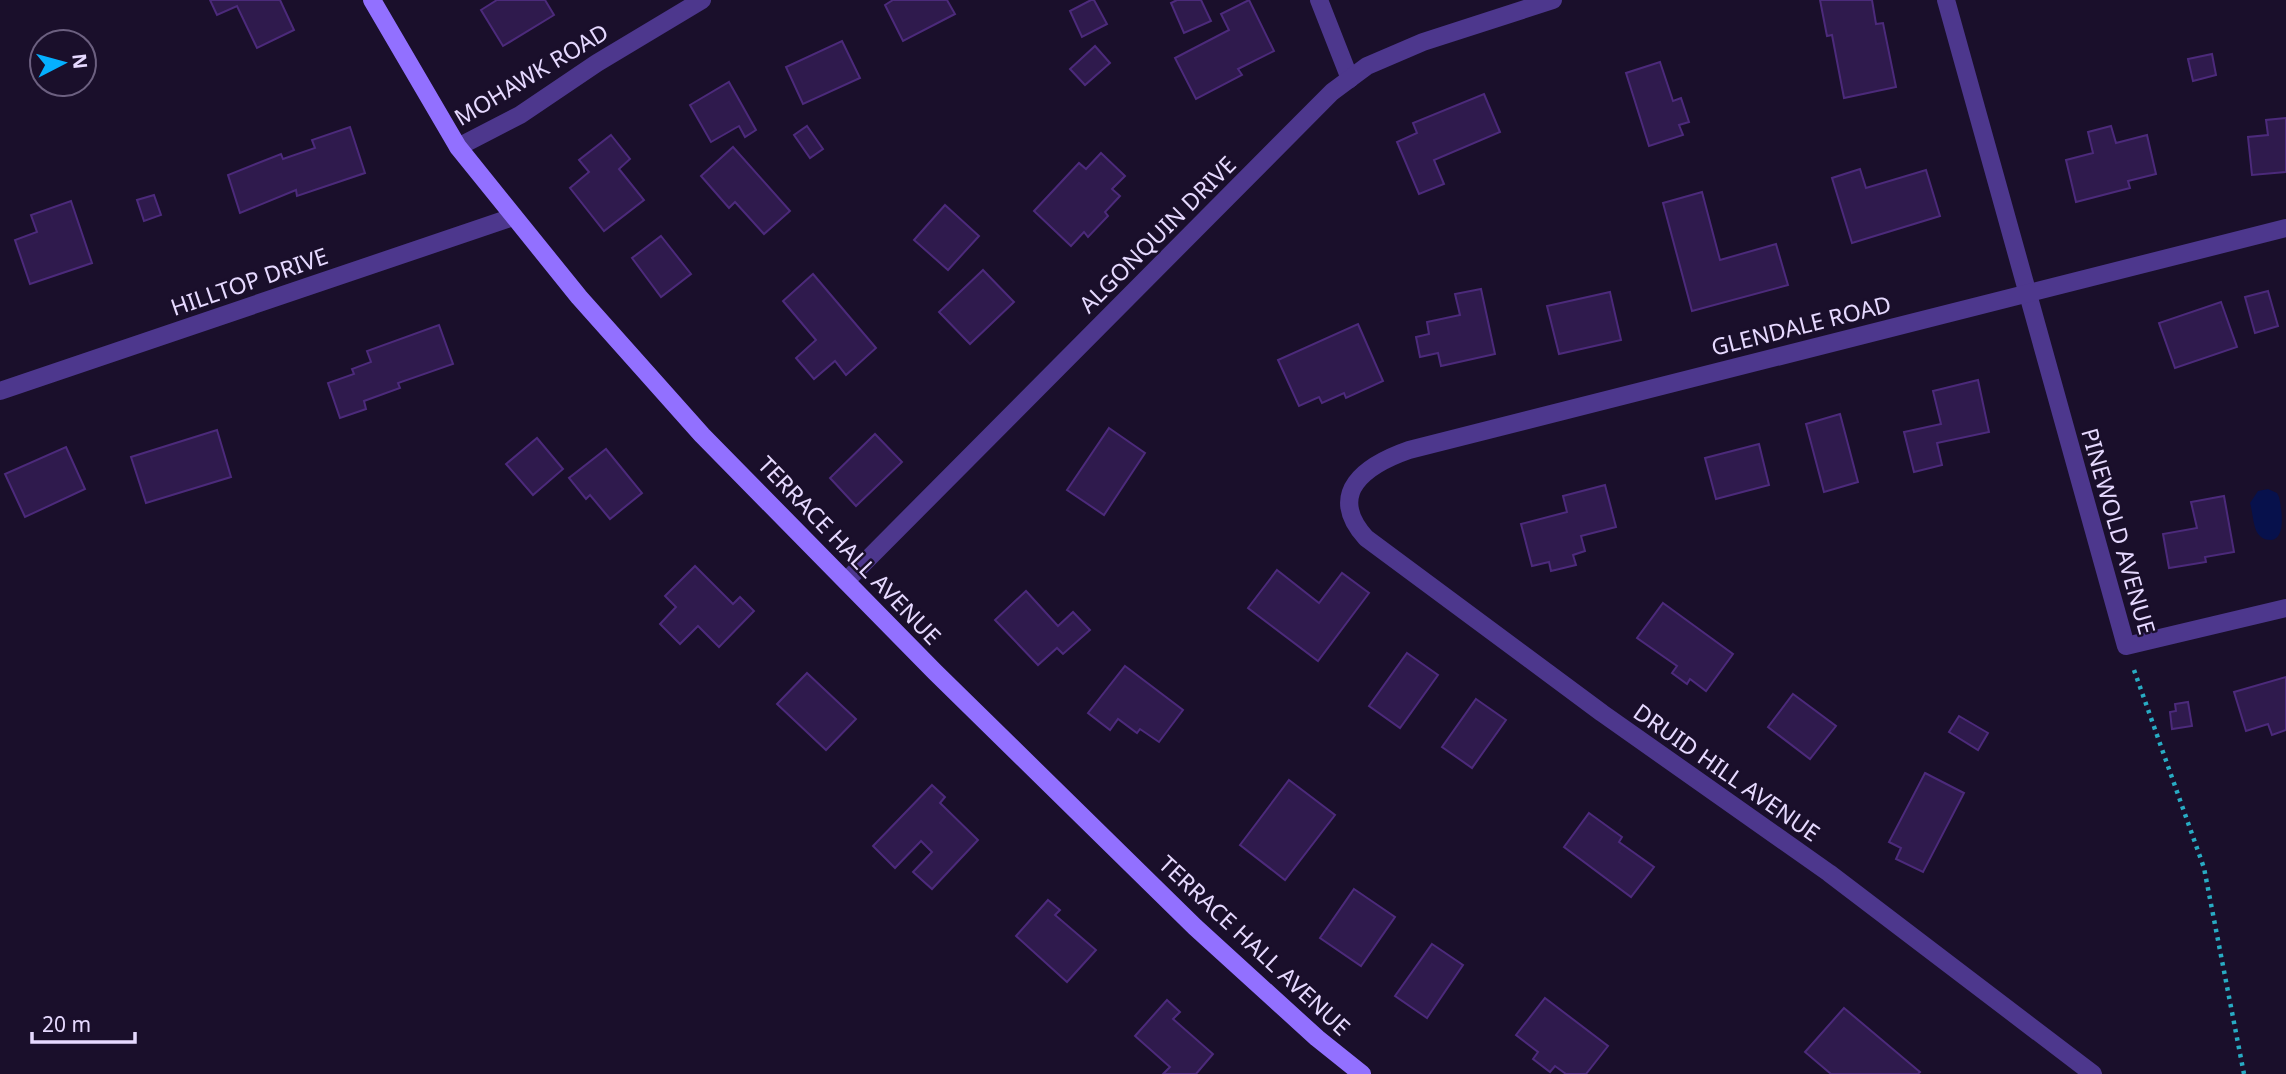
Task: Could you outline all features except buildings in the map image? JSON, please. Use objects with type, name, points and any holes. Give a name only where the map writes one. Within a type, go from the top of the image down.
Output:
[{"type":"main road","name":"TERRACE HALL AVENUE","points":[[372,0],[458,147],[579,297],[702,435],[935,672],[1195,927],[1317,1038],[1362,1074]]},
{"type":"street","name":"MOHAWK ROAD","points":[[458,147],[520,115],[597,63],[702,0]]},
{"type":"street","points":[[1319,0],[1350,79]]},
{"type":"street","name":"ALGONQUIN DRIVE","points":[[846,581],[1332,92],[1367,65],[1423,42],[1553,0]]},
{"type":"street","name":"PINEWOLD AVENUE","points":[[1946,0],[2126,646]]},
{"type":"street","name":"HILLTOP DRIVE","points":[[0,391],[513,217]]},
{"type":"street","name":"GLENDALE ROAD","points":[[1348,501],[1354,485],[1366,473],[1385,458],[1409,450],[2286,228]]},
{"type":"street","name":"DRUID HILL AVENUE","points":[[1348,501],[1354,524],[1366,538],[1602,713],[1839,881],[2093,1074]]},
{"type":"street","points":[[2126,646],[2286,608]]},
{"type":"path","name":"PINEWOLD AVENUE","points":[[2126,646],[2204,868],[2244,1074]]},
{"type":"shaded area","points":[[2268,489],[2277,493],[2282,516],[2279,535],[2271,540],[2264,539],[2258,533],[2250,503],[2258,491]]}]
